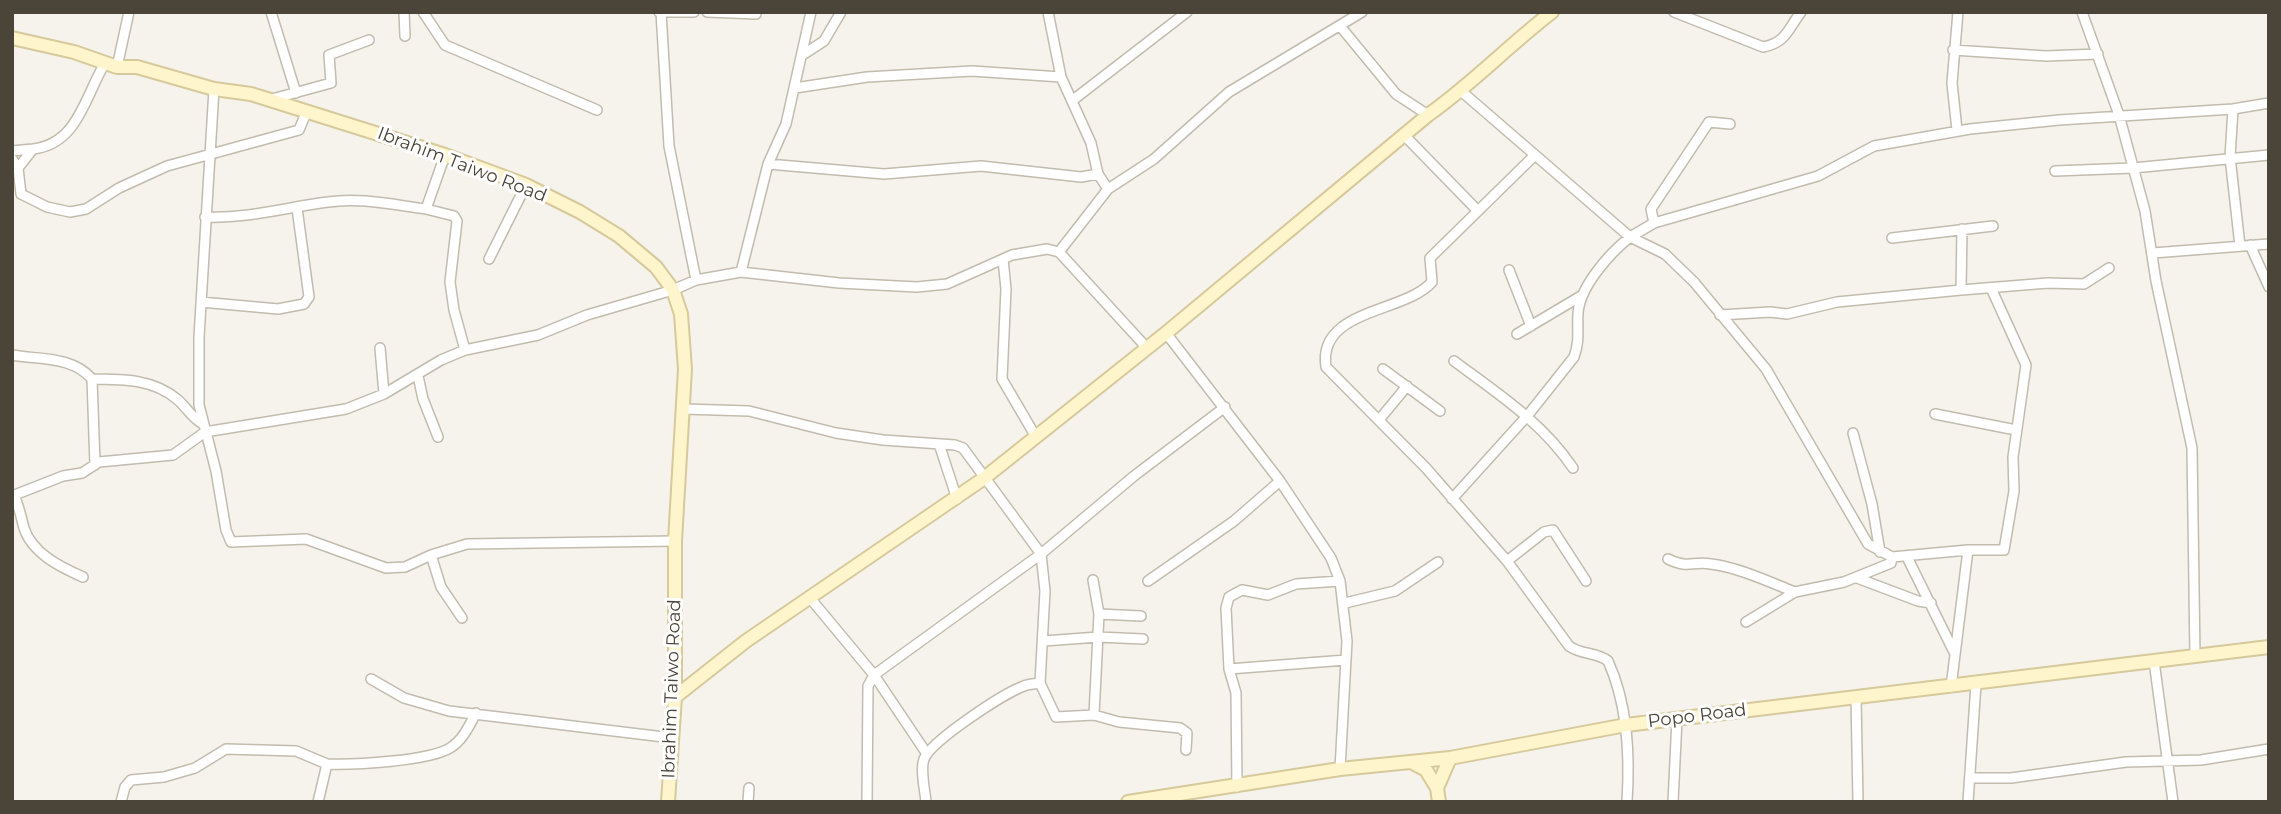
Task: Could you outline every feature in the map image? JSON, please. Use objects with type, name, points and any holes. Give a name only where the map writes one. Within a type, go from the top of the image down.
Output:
[{"type":"main road","points":[[676,697],[716,663],[983,479],[1166,333],[1427,115],[1461,91],[1517,39],[1552,12]]},
{"type":"main road","name":"Ibrahim Taiwo Road","points":[[12,38],[74,52],[111,65],[137,66],[214,89],[270,100],[444,155],[526,185],[619,236],[656,267],[673,290],[681,314],[683,332],[684,409],[675,541],[676,697],[668,802]]},
{"type":"main road","name":"Popo Road","points":[[1128,802],[1340,769],[1450,758],[1626,725],[2269,647]]},
{"type":"main road","points":[[1437,788],[1450,758]]},
{"type":"main road","points":[[1411,762],[1426,770],[1437,788],[1438,802]]},
{"type":"street","points":[[12,151],[48,147],[63,139],[111,65],[130,12]]},
{"type":"street","points":[[271,12],[296,93]]},
{"type":"street","points":[[404,12],[405,36]]},
{"type":"street","points":[[423,12],[445,45],[597,110]]},
{"type":"street","points":[[694,12],[661,12],[669,146],[696,280]]},
{"type":"street","points":[[707,12],[756,14]]},
{"type":"street","points":[[741,272],[768,164],[786,124],[804,54],[811,12]]},
{"type":"street","points":[[804,54],[824,41],[841,12]]},
{"type":"street","points":[[1048,12],[1061,78],[1091,143],[1098,174],[1108,190]]},
{"type":"street","points":[[1059,252],[1108,190],[1154,159],[1228,92],[1362,12]]},
{"type":"street","points":[[1674,12],[1763,47],[1777,45],[1784,39],[1801,12]]},
{"type":"street","points":[[1957,130],[1952,83],[1958,12]]},
{"type":"street","points":[[2082,12],[2119,116],[2133,168],[2192,448],[2195,657]]},
{"type":"street","points":[[1073,100],[1186,13]]},
{"type":"street","points":[[1340,26],[1396,94],[1427,115]]},
{"type":"street","points":[[270,100],[331,83],[329,55],[369,40]]},
{"type":"street","points":[[1953,50],[2046,56],[2098,54]]},
{"type":"street","points":[[795,88],[867,77],[972,72],[1061,78]]},
{"type":"street","points":[[214,89],[212,152],[205,217],[199,405],[216,471],[226,530],[231,542],[306,539],[386,569],[405,567],[431,555],[467,544],[675,541]]},
{"type":"street","points":[[1461,91],[1630,237],[1665,254],[1694,282],[1766,369],[1868,544],[1892,557],[1968,550],[2001,552],[2006,547],[2014,491],[2016,430],[2026,365],[1990,288]]},
{"type":"street","points":[[1517,334],[1581,296],[1617,247],[1654,223],[1818,176],[1874,146],[1957,130],[2233,109],[2269,103]]},
{"type":"street","points":[[2233,109],[2230,157],[2245,246],[2269,287]]},
{"type":"street","points":[[12,159],[18,168],[21,194],[37,204],[70,212],[86,209],[149,173],[212,152],[299,130],[306,113]]},
{"type":"street","points":[[1654,223],[1651,209],[1709,122],[1730,124]]},
{"type":"street","points":[[1404,135],[1477,210]]},
{"type":"street","points":[[18,168],[33,149]]},
{"type":"street","points":[[425,209],[444,155]]},
{"type":"street","points":[[2055,171],[2133,168],[2269,155]]},
{"type":"street","points":[[1534,156],[1430,258],[1432,282],[1427,288],[1418,295],[1386,309],[1364,312],[1352,319],[1326,350],[1326,367],[1507,561],[1569,646],[1577,653],[1602,656],[1608,662],[1626,725],[1629,763],[1627,802]]},
{"type":"street","points":[[768,164],[884,174],[981,166],[1081,177],[1098,174]]},
{"type":"street","points":[[489,258],[526,185]]},
{"type":"street","points":[[205,217],[234,218],[330,201],[363,201],[425,209],[454,216],[457,222],[450,282],[464,350]]},
{"type":"street","points":[[201,302],[278,309],[304,304],[309,298],[297,208]]},
{"type":"street","points":[[1892,238],[1993,226]]},
{"type":"street","points":[[1961,290],[1962,229]]},
{"type":"street","points":[[2153,253],[2269,244]]},
{"type":"street","points":[[83,577],[59,566],[41,552],[27,535],[13,496],[63,476],[82,473],[109,460],[173,455],[204,428],[346,409],[384,394],[441,360],[464,350],[538,335],[587,315],[673,290],[696,280],[741,272],[839,283],[917,286],[947,284],[1003,259],[1030,251],[1059,252],[1147,348]]},
{"type":"street","points":[[1003,259],[1006,289],[1002,379],[1036,436]]},
{"type":"street","points":[[1720,315],[1770,312],[1787,314],[1837,302],[2048,283],[2084,284],[2109,268]]},
{"type":"street","points":[[1509,270],[1531,326]]},
{"type":"street","points":[[1452,499],[1528,415],[1574,357],[1578,345],[1581,296]]},
{"type":"street","points":[[1166,333],[1280,481],[1331,558],[1345,603],[1346,660],[1340,769]]},
{"type":"street","points":[[380,348],[384,394]]},
{"type":"street","points":[[12,355],[68,362],[81,368],[92,379],[95,465]]},
{"type":"street","points":[[1454,361],[1528,415],[1550,435],[1573,468]]},
{"type":"street","points":[[1383,369],[1440,411]]},
{"type":"street","points":[[418,376],[423,399],[438,437]]},
{"type":"street","points":[[92,379],[134,380],[158,387],[180,401],[204,428]]},
{"type":"street","points":[[1378,420],[1407,386]]},
{"type":"street","points":[[867,802],[868,686],[874,675],[1041,554],[1134,476],[1225,407]]},
{"type":"street","points":[[684,409],[748,411],[836,433],[962,448],[1041,554],[1045,591],[1040,683],[1056,717],[1094,715],[1119,722],[1180,727],[1188,737],[1186,750]]},
{"type":"street","points":[[1935,414],[2016,430]]},
{"type":"street","points":[[1853,433],[1872,504],[1880,552]]},
{"type":"street","points":[[939,444],[957,499]]},
{"type":"street","points":[[1148,581],[1234,522],[1280,481]]},
{"type":"street","points":[[1507,561],[1544,532],[1553,530],[1586,581]]},
{"type":"street","points":[[1951,687],[1968,550]]},
{"type":"street","points":[[431,555],[441,587],[461,618]]},
{"type":"street","points":[[1746,622],[1795,592],[1857,578],[1891,563],[1892,557]]},
{"type":"street","points":[[1907,557],[1955,653]]},
{"type":"street","points":[[1668,559],[1684,566],[1707,563],[1741,570],[1795,592]]},
{"type":"street","points":[[1345,603],[1395,591],[1438,562]]},
{"type":"street","points":[[1857,578],[1931,603]]},
{"type":"street","points":[[1093,580],[1099,614],[1094,715]]},
{"type":"street","points":[[1237,787],[1236,693],[1229,669],[1226,608],[1229,597],[1242,590],[1268,595],[1296,584],[1340,581]]},
{"type":"street","points":[[810,598],[874,675],[927,754]]},
{"type":"street","points":[[1099,614],[1141,616]]},
{"type":"street","points":[[1044,641],[1098,636],[1143,639]]},
{"type":"street","points":[[1229,669],[1346,660]]},
{"type":"street","points":[[2154,661],[2173,802]]},
{"type":"street","points":[[371,679],[404,698],[450,711],[672,738]]},
{"type":"street","points":[[926,802],[923,762],[927,754],[940,741],[1004,696],[1024,685],[1040,683]]},
{"type":"street","points":[[1968,802],[1976,684]]},
{"type":"street","points":[[1856,697],[1858,802]]},
{"type":"street","points":[[121,802],[125,787],[131,780],[164,777],[195,768],[226,749],[296,751],[327,764],[435,754],[456,744],[476,713]]},
{"type":"street","points":[[1673,802],[1677,719]]},
{"type":"street","points":[[1970,778],[2011,778],[2126,762],[2201,760],[2269,749]]},
{"type":"street","points":[[318,802],[327,764]]},
{"type":"street","points":[[748,802],[749,788]]}]
